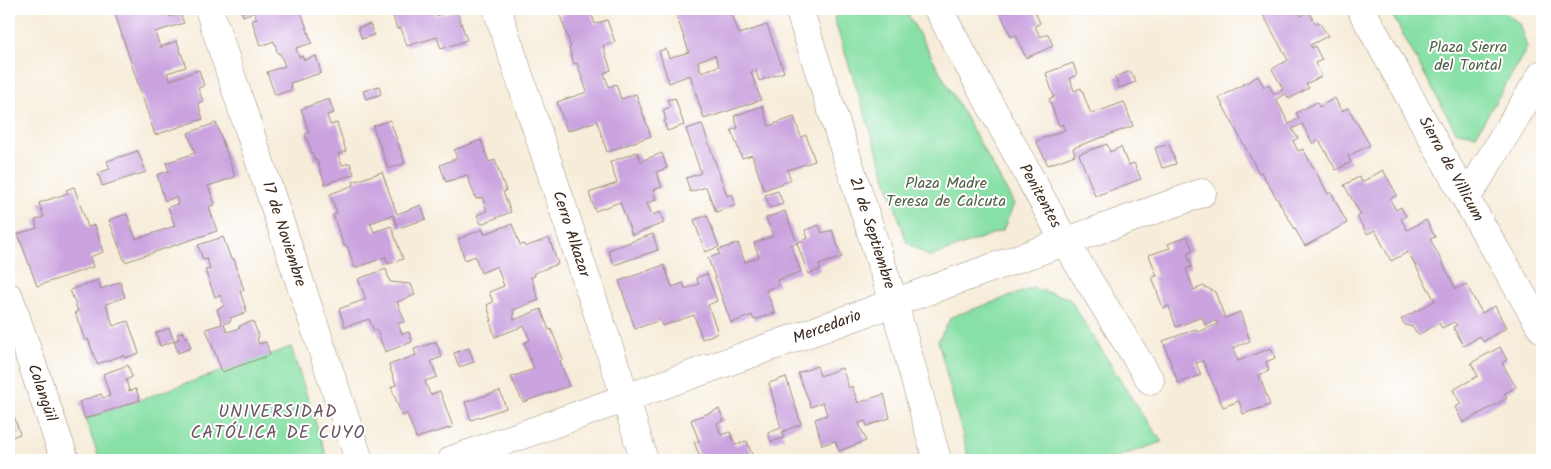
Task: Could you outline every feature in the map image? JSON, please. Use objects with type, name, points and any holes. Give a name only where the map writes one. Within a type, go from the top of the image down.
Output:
[{"type":"street","name":"17 de Noviembre","points":[[209,9],[359,460]]},
{"type":"street","name":"Cerro Alkazar","points":[[497,9],[626,399],[644,460]]},
{"type":"street","name":"21 de Septiembre","points":[[798,9],[894,303],[937,460]]},
{"type":"street","name":"Penitentes","points":[[938,9],[1065,242],[1150,380]]},
{"type":"street","name":"Sierra de Villicum","points":[[1361,9],[1466,199],[1542,329]]},
{"type":"street","points":[[1466,199],[1542,74]]},
{"type":"street","name":"Mercedario","points":[[452,460],[1202,193]]},
{"type":"street","name":"Colangüil","points":[[9,298],[66,460]]},
{"type":"green space","name":"Plaza Madre Teresa de Calcuta","points":[[838,9],[905,9],[1014,204],[1003,230],[930,257],[907,243],[834,19]]},
{"type":"green space","name":"Plaza Sierra del Tontal","points":[[1389,9],[1500,9],[1519,23],[1527,48],[1476,135],[1456,132]]},
{"type":"green space","points":[[1033,288],[1069,298],[1132,399],[1162,442],[1108,460],[969,460],[938,341],[951,317]]},
{"type":"green space","points":[[291,347],[328,460],[100,460],[85,419]]},
{"type":"building","points":[[129,9],[167,9],[170,17],[180,14],[184,23],[155,32],[160,47],[177,41],[186,67],[167,73],[170,80],[199,70],[204,86],[198,88],[203,101],[198,103],[203,119],[155,135],[115,14]]},
{"type":"building","points":[[241,9],[300,9],[312,43],[296,48],[299,57],[302,56],[304,60],[316,56],[321,73],[290,83],[292,90],[275,95],[267,72],[285,66],[280,53],[278,54],[274,41],[260,46],[252,20],[257,19],[254,12],[243,16]]},
{"type":"building","points":[[391,9],[434,9],[436,16],[456,9],[467,40],[441,49],[437,37],[407,46],[401,28],[397,29]]},
{"type":"building","points":[[578,9],[590,9],[595,24],[607,20],[615,42],[603,46],[611,70],[604,73],[609,87],[616,84],[621,99],[636,94],[651,136],[607,152],[597,121],[567,131],[557,102],[587,92],[577,63],[574,64],[569,48],[571,47],[560,15]]},
{"type":"building","points":[[681,9],[736,9],[731,11],[739,34],[767,25],[784,72],[759,81],[756,70],[751,72],[761,100],[704,119],[690,75],[669,83],[659,51],[666,49],[669,58],[689,52],[675,11]],"holes":[[[715,55],[719,66],[701,72],[698,61]]]},
{"type":"building","points":[[999,9],[1034,9],[1040,23],[1035,26],[1040,37],[1048,34],[1053,46],[1026,58],[1016,35],[1011,37]]},
{"type":"building","points":[[1260,9],[1298,9],[1301,16],[1309,11],[1315,24],[1319,22],[1328,36],[1310,45],[1312,48],[1315,46],[1322,60],[1315,63],[1322,76],[1306,84],[1309,88],[1289,99],[1286,94],[1276,99],[1289,124],[1299,118],[1296,113],[1317,102],[1319,107],[1335,98],[1341,111],[1348,108],[1370,145],[1348,156],[1351,162],[1336,170],[1319,140],[1313,144],[1302,124],[1292,129],[1298,138],[1293,141],[1298,151],[1303,149],[1328,194],[1331,192],[1347,223],[1305,246],[1261,172],[1259,173],[1219,98],[1258,76],[1264,87],[1269,85],[1274,94],[1283,89],[1272,69],[1288,60]]},
{"type":"building","points":[[370,24],[374,35],[362,39],[358,28]]},
{"type":"building","points":[[1073,63],[1077,75],[1070,78],[1074,91],[1081,88],[1091,114],[1124,102],[1133,126],[1073,148],[1075,155],[1048,165],[1036,141],[1065,130],[1062,124],[1059,126],[1049,99],[1054,97],[1046,73]]},
{"type":"building","points":[[1130,71],[1136,82],[1119,88],[1115,77]]},
{"type":"building","points":[[379,86],[381,94],[366,99],[363,91]]},
{"type":"building","points":[[675,98],[684,125],[667,131],[663,110],[670,107],[667,100]]},
{"type":"building","points":[[329,99],[334,113],[327,115],[330,125],[337,123],[346,151],[338,154],[342,165],[350,163],[354,174],[325,184],[305,134],[309,133],[301,109]]},
{"type":"building","points":[[762,106],[769,126],[794,117],[801,137],[806,135],[815,161],[787,170],[791,180],[764,190],[752,155],[742,158],[731,130],[738,128],[734,116]]},
{"type":"building","points":[[390,120],[405,163],[388,169],[373,126]]},
{"type":"building","points":[[216,123],[235,177],[208,186],[215,204],[209,207],[217,231],[125,262],[109,220],[127,214],[136,239],[175,226],[168,207],[178,204],[176,197],[165,201],[157,175],[169,171],[166,163],[195,153],[188,133]]},
{"type":"building","points":[[702,124],[727,196],[732,194],[736,205],[716,212],[706,187],[690,192],[686,178],[701,173],[686,129]]},
{"type":"building","points":[[481,140],[489,162],[495,160],[506,191],[503,192],[511,212],[481,224],[477,215],[487,211],[482,197],[476,199],[467,175],[446,182],[440,165],[457,158],[454,150]]},
{"type":"building","points":[[1107,144],[1110,152],[1121,147],[1128,165],[1134,163],[1141,179],[1095,196],[1079,154]]},
{"type":"building","points":[[1169,144],[1176,164],[1162,168],[1155,148]]},
{"type":"building","points":[[138,151],[146,172],[102,186],[98,173],[110,169],[107,161]]},
{"type":"building","points":[[637,152],[641,161],[662,153],[667,168],[656,172],[662,187],[653,190],[656,200],[647,203],[652,215],[660,212],[664,223],[632,235],[620,202],[595,211],[589,193],[617,183],[610,162]]},
{"type":"building","points":[[1383,170],[1397,195],[1390,199],[1396,210],[1401,207],[1406,216],[1401,219],[1407,230],[1426,220],[1435,237],[1430,239],[1456,289],[1466,284],[1482,313],[1495,306],[1506,328],[1483,342],[1480,336],[1464,346],[1453,327],[1457,325],[1454,322],[1442,328],[1439,323],[1418,335],[1413,327],[1405,325],[1401,319],[1435,301],[1408,252],[1391,261],[1375,230],[1367,234],[1357,217],[1361,215],[1344,185],[1359,177],[1362,182]]},
{"type":"building","points":[[382,172],[397,214],[421,205],[426,219],[398,228],[393,215],[370,223],[374,232],[391,226],[403,259],[388,264],[386,257],[355,268],[347,246],[344,246],[333,215],[337,213],[330,194],[354,185],[353,182]]},
{"type":"building","points":[[74,187],[88,227],[95,225],[103,252],[90,257],[93,267],[37,286],[18,234],[37,228],[35,220],[44,217],[39,203],[68,193],[66,190]]},
{"type":"building","points":[[778,191],[783,204],[770,208],[765,195]]},
{"type":"building","points":[[785,211],[797,243],[791,245],[801,272],[777,280],[779,285],[766,290],[775,313],[754,320],[752,315],[731,323],[708,258],[720,254],[718,250],[738,243],[745,262],[759,257],[754,243],[773,236],[766,218]]},
{"type":"building","points":[[707,215],[719,247],[705,252],[694,220]]},
{"type":"building","points":[[512,224],[520,245],[524,244],[525,247],[549,238],[558,264],[534,273],[535,276],[531,277],[539,300],[513,310],[514,320],[541,309],[563,359],[560,361],[569,386],[523,402],[511,377],[534,369],[524,343],[530,340],[524,326],[495,337],[487,305],[493,302],[489,292],[504,286],[497,266],[481,273],[475,256],[465,260],[458,239],[483,229],[484,234]]},
{"type":"building","points":[[819,225],[822,233],[832,230],[842,257],[819,265],[820,270],[808,274],[797,243],[808,238],[805,230]]},
{"type":"building","points":[[653,234],[658,250],[614,265],[608,250]]},
{"type":"building","points":[[1187,236],[1193,251],[1187,254],[1192,267],[1186,269],[1194,290],[1203,286],[1215,292],[1225,318],[1240,312],[1250,341],[1233,348],[1238,361],[1271,348],[1275,358],[1266,362],[1269,371],[1259,375],[1270,405],[1243,414],[1239,401],[1223,407],[1203,361],[1196,363],[1201,375],[1178,383],[1163,341],[1196,329],[1198,332],[1218,324],[1216,321],[1205,325],[1202,317],[1176,327],[1169,306],[1163,308],[1152,277],[1157,276],[1149,255],[1170,248],[1168,244]]},
{"type":"building","points":[[223,237],[231,259],[234,259],[244,290],[240,291],[247,312],[230,318],[231,321],[224,324],[227,332],[253,321],[259,337],[257,338],[259,344],[266,342],[270,355],[222,372],[206,329],[222,324],[217,309],[224,306],[220,295],[215,297],[205,270],[210,269],[207,259],[203,260],[198,245]]},
{"type":"building","points":[[664,265],[672,287],[683,283],[685,289],[699,284],[696,278],[707,274],[717,301],[708,305],[718,333],[702,339],[694,315],[662,326],[660,320],[635,329],[619,281]]},
{"type":"building","points":[[386,269],[390,282],[411,284],[415,295],[397,302],[405,321],[398,324],[402,334],[409,332],[412,342],[385,352],[377,330],[374,331],[369,319],[345,327],[339,309],[366,299],[358,279]]},
{"type":"building","points":[[98,280],[101,289],[120,282],[125,297],[106,304],[113,326],[128,321],[139,353],[125,358],[124,355],[97,364],[88,339],[85,341],[75,312],[78,311],[70,290]]},
{"type":"building","points":[[169,328],[174,341],[160,346],[156,333]]},
{"type":"building","points":[[183,332],[185,337],[187,336],[191,348],[178,353],[174,341],[179,339],[177,334]]},
{"type":"building","points":[[436,342],[442,357],[431,361],[437,377],[425,381],[430,395],[440,391],[453,427],[416,438],[407,414],[402,416],[391,387],[396,385],[389,365],[416,355],[414,349]]},
{"type":"building","points":[[1500,347],[1507,360],[1502,363],[1516,387],[1504,394],[1507,398],[1463,423],[1455,407],[1461,404],[1453,390],[1478,376],[1471,363]]},
{"type":"building","points":[[469,348],[474,362],[459,367],[454,353]]},
{"type":"building","points":[[128,365],[132,377],[126,380],[129,391],[136,389],[140,400],[85,419],[79,402],[101,394],[103,398],[110,396],[103,374]]},
{"type":"building","points":[[817,366],[820,376],[842,368],[849,388],[852,386],[858,403],[884,394],[890,418],[867,426],[865,421],[859,423],[866,441],[839,451],[835,441],[822,445],[815,419],[827,415],[823,402],[811,407],[798,373]]},
{"type":"building","points":[[786,377],[801,424],[782,432],[784,438],[771,442],[768,433],[781,428],[769,383]]},
{"type":"building","points":[[500,391],[506,408],[471,420],[465,402]]},
{"type":"building","points":[[9,401],[20,434],[9,438]]},
{"type":"building","points":[[719,409],[724,421],[717,423],[721,435],[730,432],[735,445],[747,441],[754,460],[701,460],[694,442],[699,441],[691,420]]},
{"type":"district","name":"UNIVERSIDAD CATÓLICA DE CUYO","points":[[278,422]]}]
